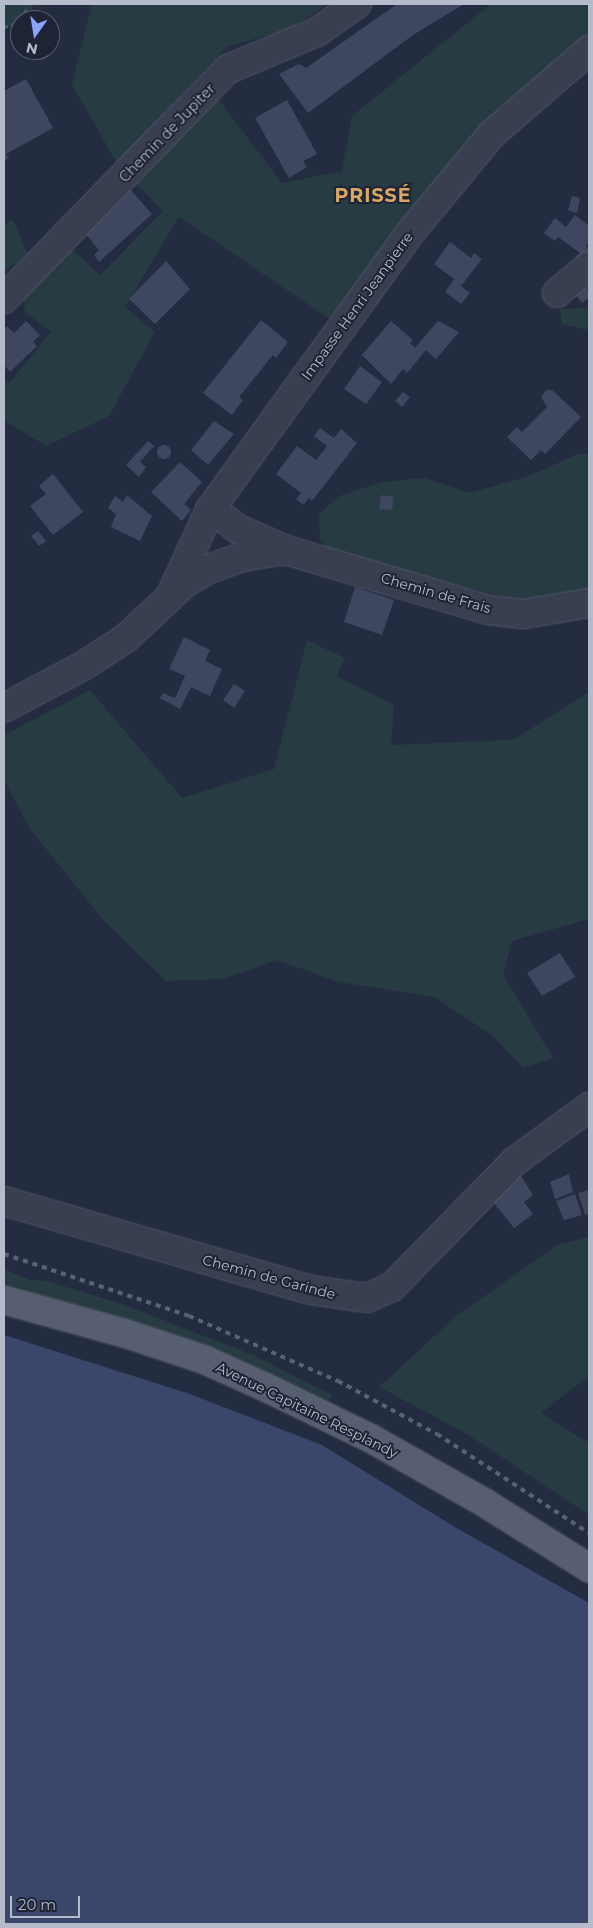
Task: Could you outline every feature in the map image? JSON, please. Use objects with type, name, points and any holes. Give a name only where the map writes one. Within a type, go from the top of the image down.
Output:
[{"type":"main road","name":"Avenue Capitaine Resplandy","points":[[4,1300],[187,1354],[268,1388],[372,1439],[486,1503],[589,1568]]},
{"type":"street","name":"Chemin de Jupiter","points":[[4,299],[228,69],[317,32],[357,4]]},
{"type":"street","name":"Impasse Henri Jeanpierre","points":[[170,597],[211,508],[410,233],[491,135],[589,50]]},
{"type":"street","points":[[557,292],[589,266]]},
{"type":"street","name":"Chemin de Frais","points":[[211,508],[238,529],[286,550],[489,610],[524,614],[589,603]]},
{"type":"street","name":"Chemin de Frais","points":[[4,708],[83,666],[126,638],[170,597],[209,570],[242,557],[286,550]]},
{"type":"street","name":"Chemin de Garinde","points":[[4,1201],[311,1290],[368,1298],[392,1287],[515,1161],[589,1108]]},
{"type":"shaded area","points":[[4,4],[34,4],[32,10],[10,10],[10,28],[4,30]]},
{"type":"shaded area","points":[[92,4],[328,4],[290,29],[226,47],[117,163],[72,85]]},
{"type":"shaded area","points":[[491,4],[589,4],[589,35],[499,116],[333,321],[179,217],[125,307],[155,332],[109,416],[46,446],[4,420],[4,380],[9,383],[51,332],[25,312],[22,288],[70,247],[100,275],[163,211],[130,177],[212,91],[282,183],[342,171],[352,116]]},
{"type":"shaded area","points":[[13,220],[29,256],[4,271],[4,224]]},
{"type":"shaded area","points":[[589,308],[589,330],[562,324],[560,309]]},
{"type":"shaded area","points":[[578,454],[589,454],[589,589],[561,598],[509,598],[332,553],[320,539],[319,514],[339,496],[383,482],[425,478],[469,493],[529,476]]},
{"type":"shaded area","points":[[307,640],[345,658],[337,676],[394,705],[391,745],[513,740],[589,692],[589,919],[512,941],[503,975],[553,1058],[523,1068],[492,1035],[434,997],[339,982],[277,960],[223,979],[166,981],[104,921],[30,829],[4,780],[4,735],[90,690],[182,798],[274,769]]},
{"type":"shaded area","points":[[589,1237],[589,1376],[541,1413],[589,1443],[589,1515],[467,1434],[379,1387],[455,1317],[557,1245]]},
{"type":"shaded area","points":[[4,1269],[30,1280],[47,1281],[122,1304],[253,1355],[332,1395],[328,1403],[4,1288]]},
{"type":"water","points":[[4,1335],[187,1393],[322,1445],[453,1526],[589,1603],[589,1924],[4,1924]]},
{"type":"building","points":[[397,4],[464,4],[413,35],[308,113],[279,74],[299,64],[306,68]]},
{"type":"building","points":[[26,79],[53,128],[6,154],[9,158],[4,161],[4,91]]},
{"type":"building","points":[[287,100],[317,154],[303,161],[307,167],[289,178],[255,118]]},
{"type":"building","points":[[129,188],[152,214],[99,262],[94,255],[99,250],[85,233]]},
{"type":"building","points":[[572,196],[580,198],[577,213],[568,210]]},
{"type":"building","points":[[575,215],[589,226],[589,241],[586,246],[589,249],[580,262],[575,258],[580,253],[558,237],[555,241],[544,233],[555,218],[566,227]]},
{"type":"building","points":[[450,242],[471,258],[474,253],[482,259],[461,286],[470,293],[461,304],[445,292],[454,279],[434,264]]},
{"type":"building","points":[[166,261],[190,289],[155,324],[129,299]]},
{"type":"building","points":[[582,280],[589,291],[589,298],[582,303],[571,288]]},
{"type":"building","points":[[261,320],[288,342],[276,358],[273,355],[239,397],[243,400],[232,415],[203,393]]},
{"type":"building","points":[[26,321],[40,335],[33,342],[37,346],[10,372],[4,365],[4,329],[7,326],[14,333]]},
{"type":"building","points":[[391,321],[413,340],[410,343],[415,348],[438,321],[459,332],[436,359],[426,350],[407,373],[403,369],[391,384],[362,355]]},
{"type":"building","points":[[360,366],[382,382],[366,404],[344,389]]},
{"type":"building","points":[[546,390],[552,390],[581,417],[545,454],[541,450],[531,460],[507,437],[517,427],[522,432],[547,407],[541,397]]},
{"type":"building","points":[[403,392],[410,397],[402,407],[395,401]]},
{"type":"building","points":[[214,421],[234,434],[208,465],[191,450]]},
{"type":"building","points":[[320,428],[334,438],[341,429],[357,443],[312,501],[309,498],[303,505],[296,499],[301,493],[276,474],[297,446],[316,460],[327,446],[314,436]]},
{"type":"building","points":[[148,441],[154,446],[140,462],[146,467],[139,477],[126,465]]},
{"type":"building","points":[[164,445],[169,447],[171,452],[169,457],[164,459],[159,457],[157,452],[159,447]]},
{"type":"building","points":[[180,462],[202,482],[184,504],[191,510],[182,521],[151,492]]},
{"type":"building","points":[[53,474],[83,512],[53,535],[30,506],[46,494],[39,486]]},
{"type":"building","points":[[127,495],[152,516],[140,541],[111,527],[116,514],[108,508],[115,496],[123,502]]},
{"type":"building","points":[[381,495],[394,497],[392,510],[379,509]]},
{"type":"building","points":[[38,531],[46,541],[39,546],[31,536]]},
{"type":"building","points":[[355,587],[394,600],[382,635],[344,622]]},
{"type":"building","points":[[184,637],[210,650],[205,661],[222,669],[210,696],[191,687],[180,709],[160,698],[163,693],[175,698],[185,676],[169,669]]},
{"type":"building","points":[[234,684],[245,691],[234,708],[223,700]]},
{"type":"building","points":[[560,953],[575,977],[542,996],[527,973]]},
{"type":"building","points":[[519,1173],[533,1195],[524,1202],[533,1214],[514,1228],[489,1197]]},
{"type":"building","points":[[569,1174],[573,1192],[555,1199],[550,1182]]},
{"type":"building","points":[[589,1190],[589,1214],[585,1215],[578,1193]]},
{"type":"building","points":[[575,1194],[582,1215],[564,1220],[556,1201]]},
{"type":"railway","points":[[4,1254],[189,1316],[338,1381],[437,1434],[589,1533]]},
{"type":"district","name":"PRISSÉ","points":[[373,196]]}]
